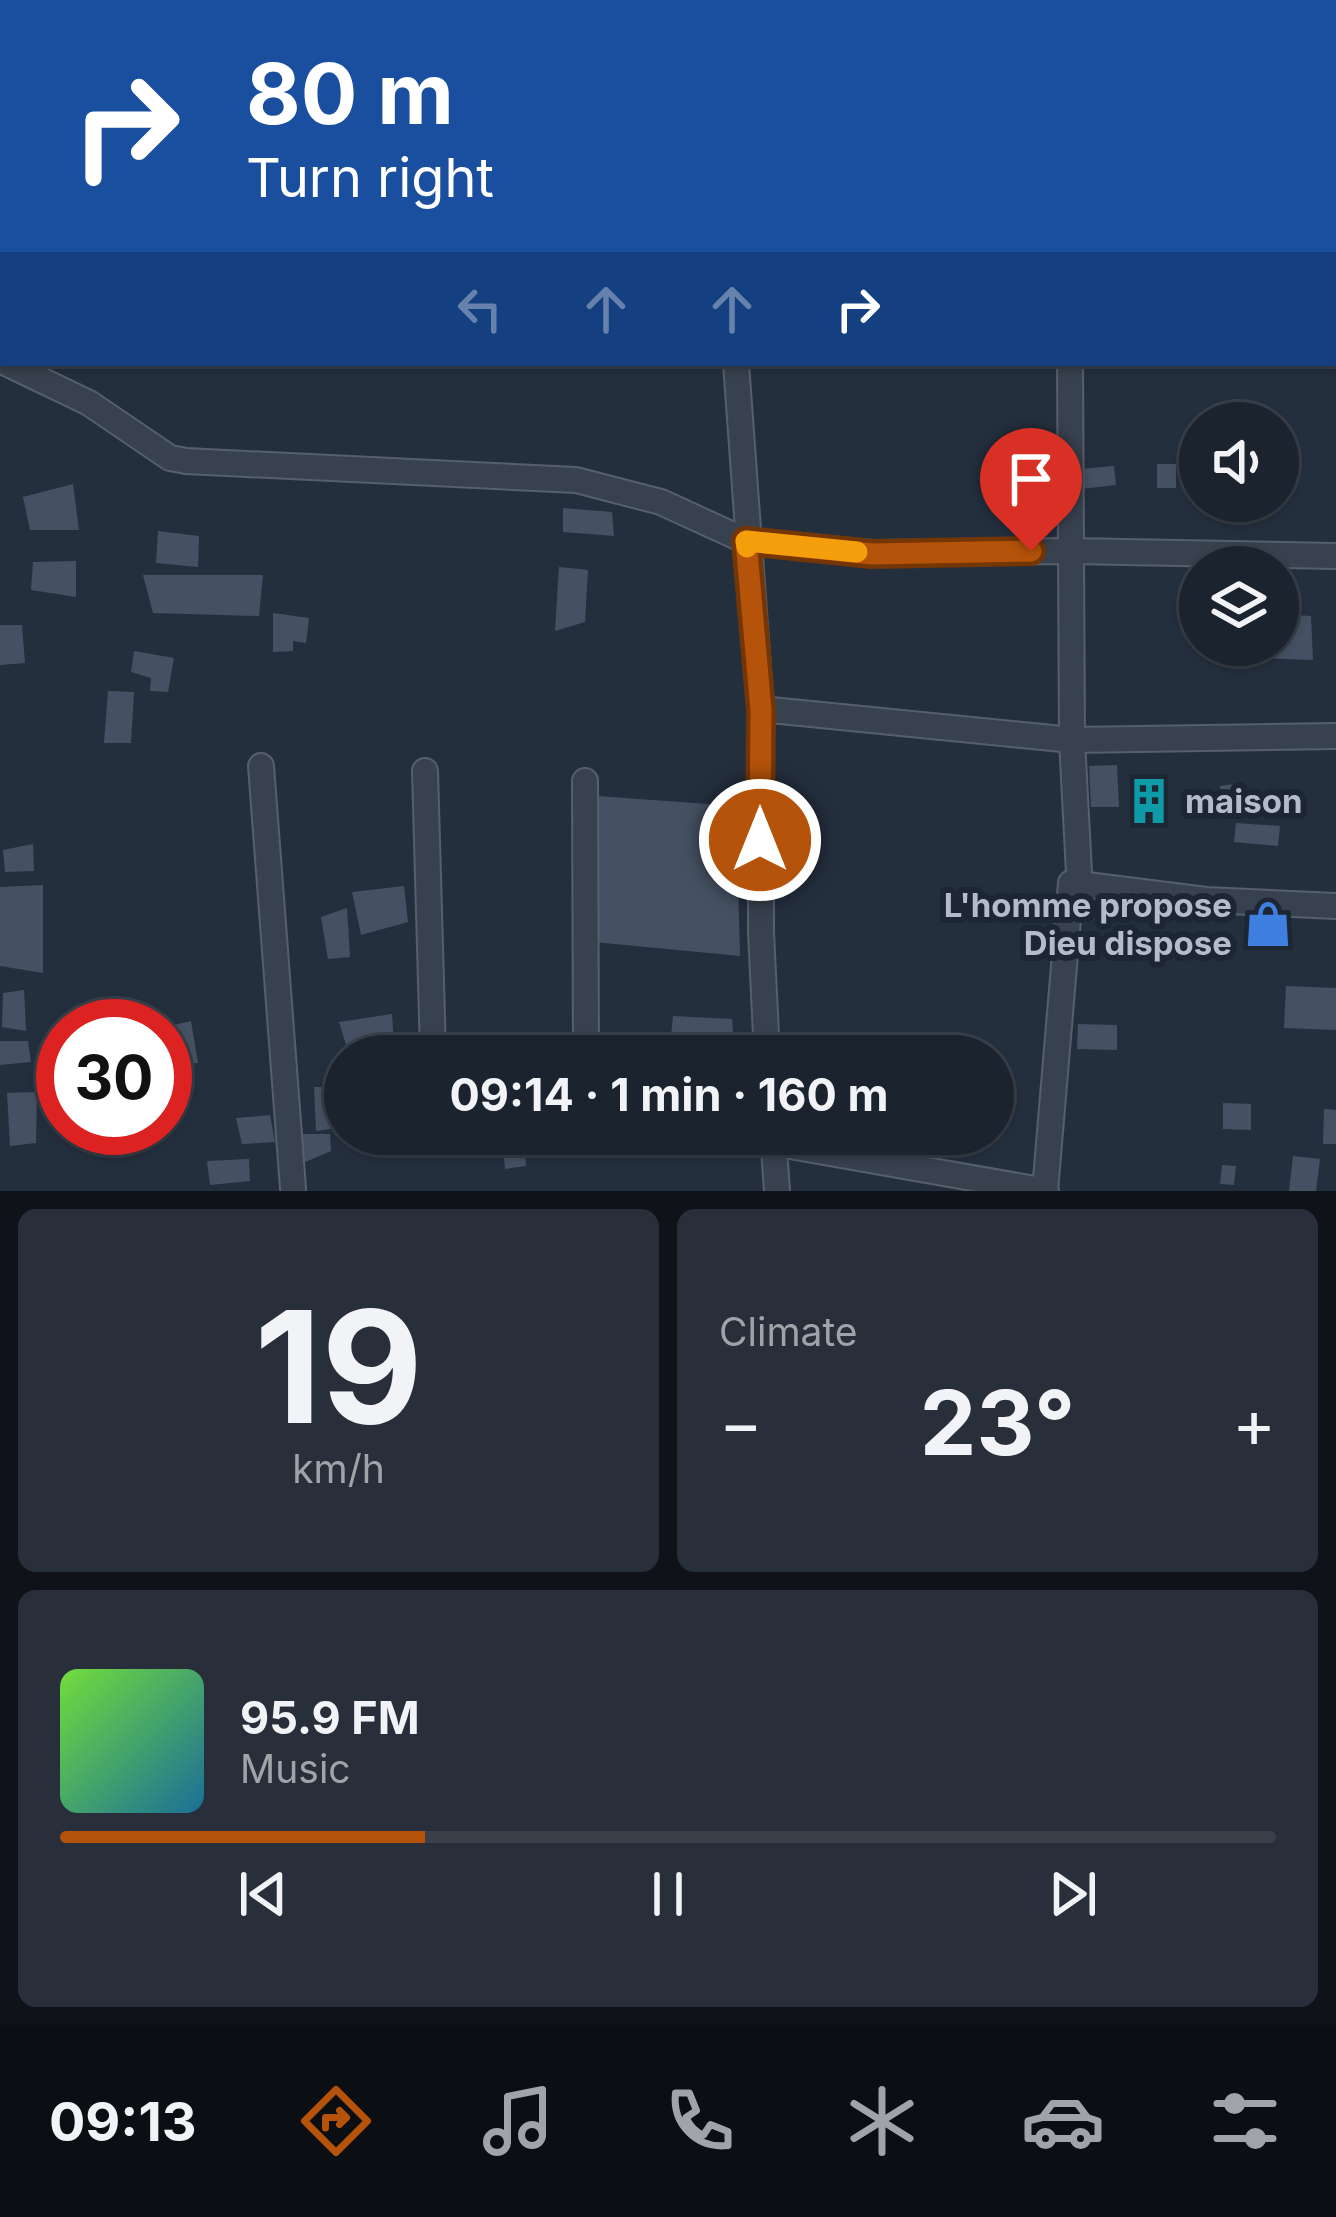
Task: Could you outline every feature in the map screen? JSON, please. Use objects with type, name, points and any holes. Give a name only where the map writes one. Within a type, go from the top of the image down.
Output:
[{"type":"street","points":[[11,366],[89,403],[170,458],[252,467],[576,480],[661,502],[746,541],[872,554],[1071,551],[1336,556]]},
{"type":"street","points":[[736,366],[761,710],[766,1035]]},
{"type":"street","points":[[1070,366],[1072,740],[1079,873]]},
{"type":"street","points":[[761,710],[1072,740],[1336,736]]},
{"type":"street","points":[[261,766],[293,1188]]},
{"type":"street","points":[[425,771],[433,1035]]},
{"type":"street","points":[[585,781],[586,1035]]},
{"type":"street","points":[[860,1155],[1045,1191],[1071,884],[1206,900],[1336,906]]},
{"type":"street","points":[[774,1155],[777,1191]]},
{"type":"building","points":[[1157,464],[1176,464],[1176,488],[1157,488]]},
{"type":"building","points":[[1114,466],[1116,485],[1080,489],[1079,469]]},
{"type":"building","points":[[73,484],[79,530],[30,530],[23,497]]},
{"type":"building","points":[[563,508],[612,512],[614,536],[563,532]]},
{"type":"building","points":[[158,531],[199,536],[198,567],[156,563]]},
{"type":"building","points":[[76,561],[76,597],[31,590],[33,562]]},
{"type":"building","points":[[559,567],[588,570],[585,622],[555,631]]},
{"type":"building","points":[[143,575],[263,575],[259,616],[153,613]]},
{"type":"building","points":[[273,613],[309,618],[306,643],[293,641],[293,651],[273,652]]},
{"type":"building","points":[[1299,615],[1311,616],[1313,660],[1299,660]]},
{"type":"building","points":[[0,625],[22,625],[25,663],[0,665]]},
{"type":"building","points":[[134,651],[174,658],[168,692],[150,691],[151,678],[131,672]]},
{"type":"building","points":[[108,691],[134,692],[131,743],[104,743]]},
{"type":"building","points":[[1117,765],[1119,807],[1091,807],[1089,766]]},
{"type":"building","points":[[1234,784],[1236,800],[1222,802],[1220,786]]},
{"type":"building","name":"maison","points":[[1156,793],[1157,808],[1141,809],[1140,794]]},
{"type":"building","points":[[597,796],[736,806],[740,956],[594,942]]},
{"type":"building","points":[[1236,823],[1280,826],[1278,846],[1234,842]]},
{"type":"building","points":[[33,844],[34,871],[5,872],[3,850]]},
{"type":"building","points":[[43,885],[43,973],[0,966],[0,887]]},
{"type":"building","points":[[404,886],[408,922],[361,935],[352,892]]},
{"type":"building","points":[[347,908],[350,957],[328,959],[321,917]]},
{"type":"building","name":"L'homme propose Dieu dispose","points":[[1254,915],[1283,916],[1283,934],[1253,933]]},
{"type":"building","points":[[1286,986],[1336,988],[1336,1030],[1284,1028]]},
{"type":"building","points":[[24,990],[26,1031],[2,1027],[3,993]]},
{"type":"building","points":[[392,1014],[393,1035],[343,1035],[339,1022]]},
{"type":"building","points":[[673,1016],[732,1019],[733,1035],[671,1035]]},
{"type":"building","points":[[1078,1024],[1117,1025],[1117,1050],[1077,1049]]},
{"type":"building","points":[[192,1027],[198,1063],[192,1064]]},
{"type":"building","points":[[0,1041],[28,1041],[31,1062],[0,1065]]},
{"type":"building","points":[[314,1087],[324,1087],[324,1130],[316,1131]]},
{"type":"building","points":[[36,1092],[36,1143],[10,1146],[7,1093]]},
{"type":"building","points":[[1223,1103],[1251,1104],[1251,1130],[1223,1129]]},
{"type":"building","points":[[1324,1109],[1336,1110],[1336,1144],[1323,1144]]},
{"type":"building","points":[[270,1115],[275,1142],[242,1144],[236,1118]]},
{"type":"building","points":[[301,1134],[324,1134],[324,1154],[303,1163]]},
{"type":"building","points":[[504,1155],[525,1155],[526,1166],[505,1169]]},
{"type":"building","points":[[1293,1156],[1320,1159],[1316,1191],[1289,1191]]},
{"type":"building","points":[[249,1159],[250,1181],[210,1185],[207,1161]]},
{"type":"building","points":[[1222,1165],[1236,1166],[1234,1185],[1220,1184]]},
{"type":"slow traffic","points":[[747,547],[746,541],[857,552]]},
{"type":"place","name":"maison","points":[[1149,801]]},
{"type":"place","name":"L'homme propose Dieu dispose","points":[[1268,924]]},
{"type":"route","points":[[760,840],[761,710],[746,541],[872,554],[1031,551]]}]
